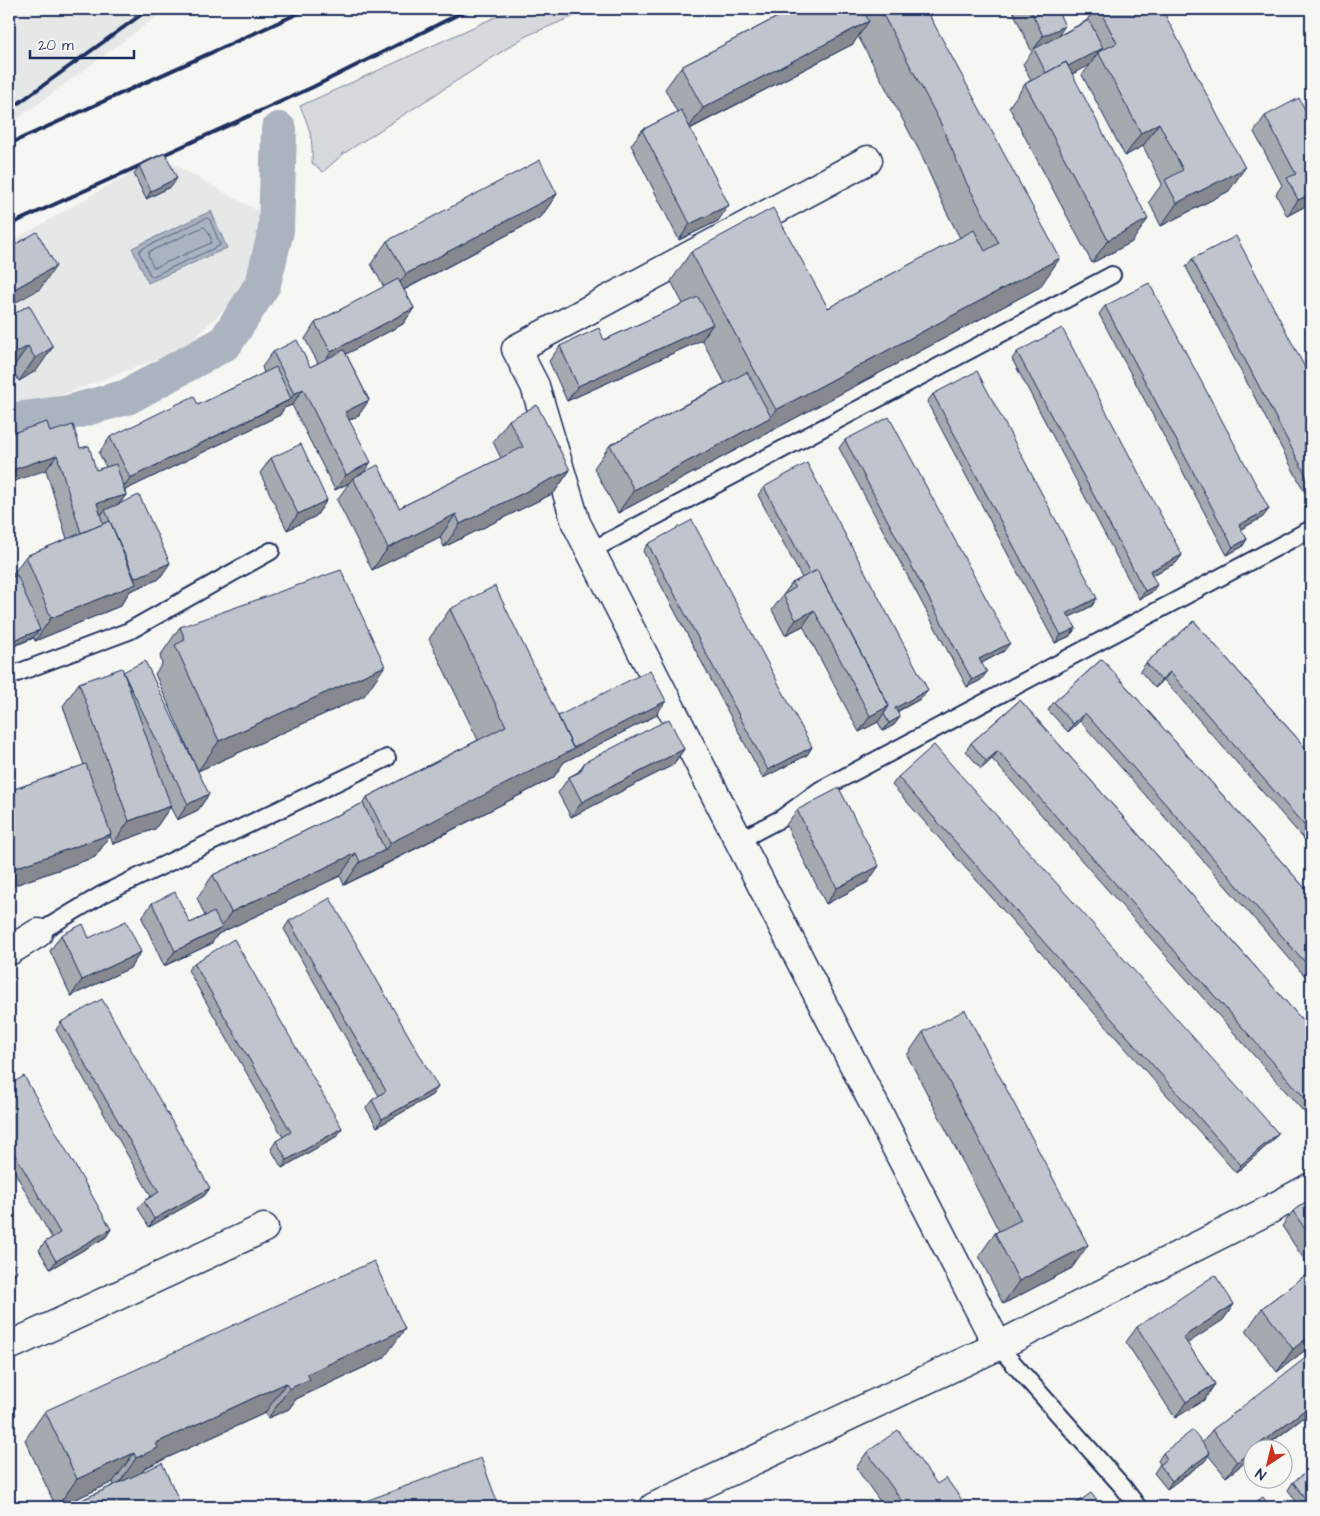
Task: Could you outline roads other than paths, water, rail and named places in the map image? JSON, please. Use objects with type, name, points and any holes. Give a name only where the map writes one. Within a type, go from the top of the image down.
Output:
[{"type":"street","points":[[868,160],[516,349],[535,386],[576,523],[998,1346]]},
{"type":"street","points":[[9,951],[38,933]]},
{"type":"street","points":[[654,1507],[998,1346],[1310,1190]]},
{"type":"street","points":[[9,1346],[264,1228]]},
{"type":"lane","points":[[590,551],[1112,275]]},
{"type":"lane","points":[[738,841],[782,818],[820,790],[1311,529]]},
{"type":"lane","points":[[9,676],[129,631],[271,551]]},
{"type":"lane","points":[[38,933],[101,895],[387,758]]},
{"type":"lane","points":[[998,1346],[1123,1487],[1138,1507]]},
{"type":"water","points":[[211,211],[227,248],[148,283],[132,248]]},
{"type":"waterway","points":[[9,421],[68,413],[127,397],[225,343],[263,284],[276,230],[279,130]]},
{"type":"railway","points":[[9,110],[149,9]]},
{"type":"railway","points":[[9,144],[308,9]]},
{"type":"railway","points":[[9,225],[313,87],[469,9]]}]
